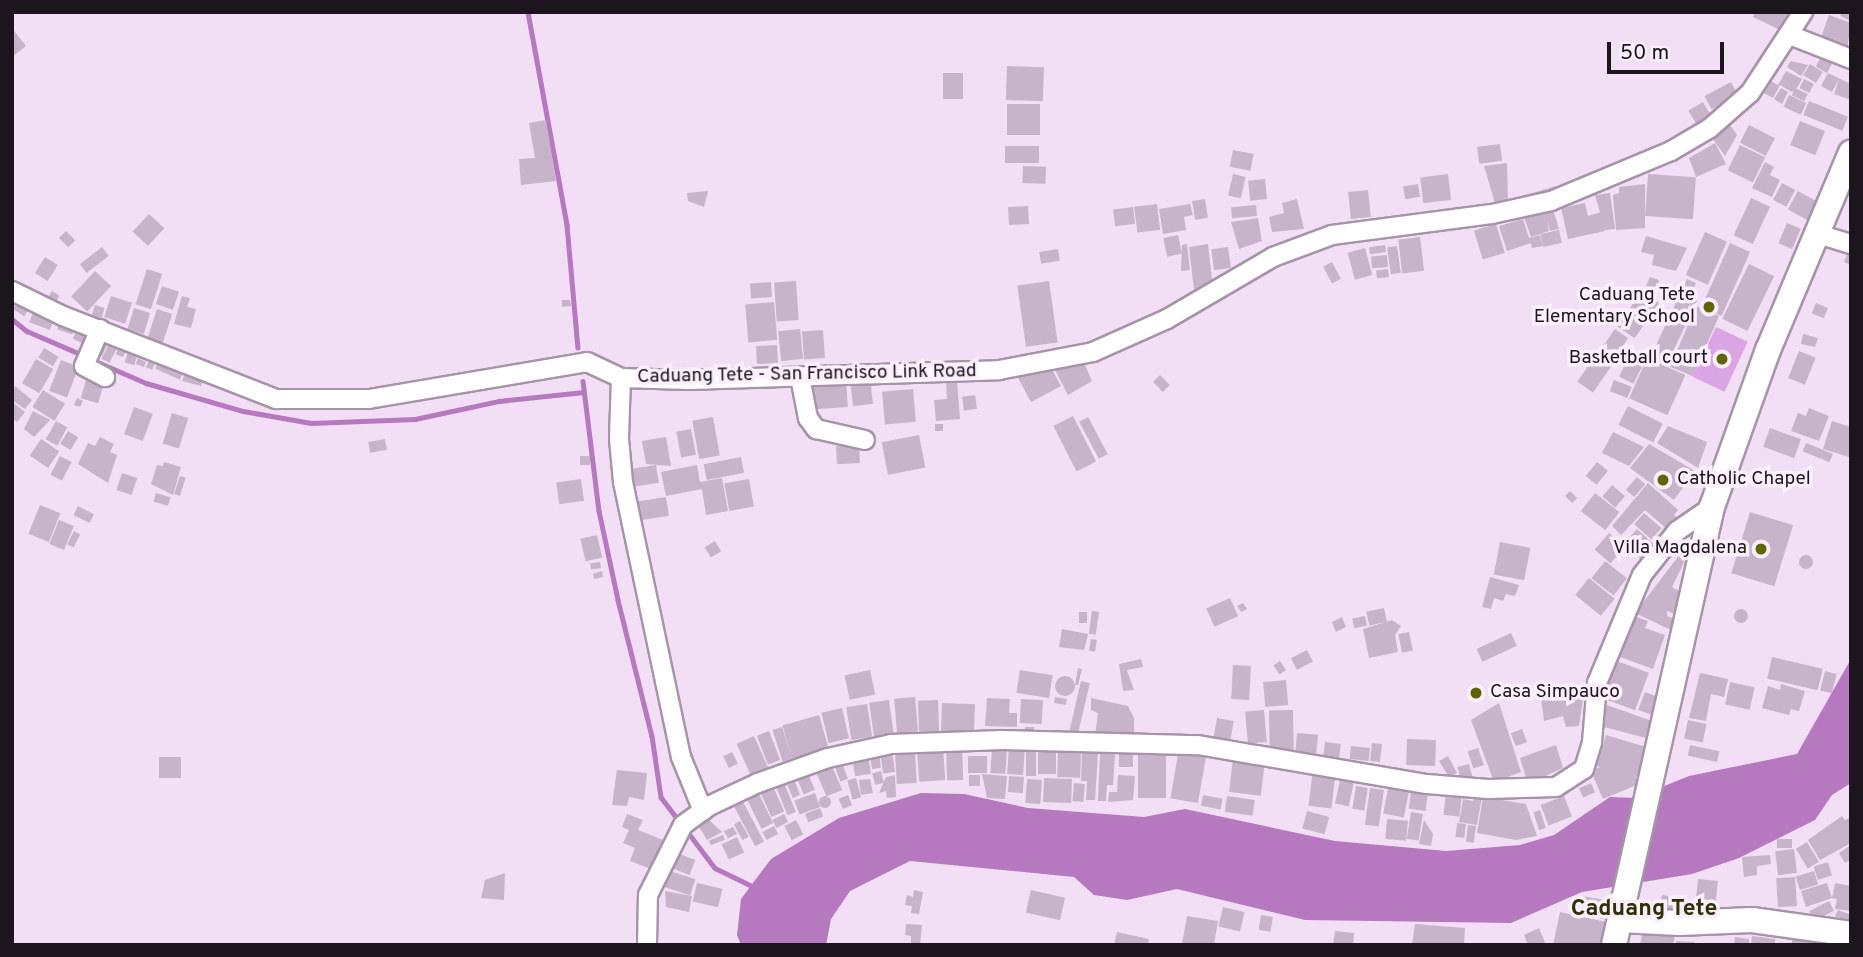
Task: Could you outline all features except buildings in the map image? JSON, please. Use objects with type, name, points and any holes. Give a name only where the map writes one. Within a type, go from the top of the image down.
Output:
[{"type":"main road","points":[[1614,945],[1683,647],[1712,507],[1768,350],[1851,153]]},
{"type":"main road","points":[[1620,920],[1679,923],[1752,920],[1851,934]]},
{"type":"street","name":"Caduang Tete - San Francisco Link Road","points":[[12,291],[276,399],[369,399],[587,362],[621,379],[800,377],[999,370],[1093,352],[1167,319],[1273,257],[1332,235],[1492,214],[1551,201],[1671,151],[1710,128],[1750,93],[1792,36],[1803,12]]},
{"type":"street","points":[[1792,36],[1851,59]]},
{"type":"street","points":[[1818,234],[1851,244]]},
{"type":"street","points":[[100,329],[84,366],[104,377]]},
{"type":"street","points":[[800,377],[808,418],[816,429],[865,440]]},
{"type":"street","points":[[621,379],[619,439],[623,482],[681,757],[703,811]]},
{"type":"street","points":[[647,945],[648,895],[679,832],[703,811],[758,783],[828,758],[891,744],[1002,740],[1198,745],[1427,784],[1488,789],[1556,787],[1584,769],[1592,742],[1597,683],[1642,575],[1677,531],[1712,507]]},
{"type":"shaded area","name":"Basketball court","points":[[1716,327],[1748,342],[1724,392],[1693,377]]},
{"type":"shaded area","points":[[1851,659],[1851,783],[1832,795],[1815,820],[1739,858],[1692,874],[1582,892],[1511,923],[1305,920],[1177,889],[1127,900],[1094,895],[1074,877],[910,861],[850,891],[831,919],[826,945],[741,945],[737,935],[741,899],[771,859],[839,818],[921,793],[964,794],[1028,808],[1144,817],[1185,809],[1335,841],[1446,851],[1520,845],[1554,835],[1610,797],[1635,798],[1689,776],[1797,754]]},
{"type":"waterway","points":[[528,12],[567,225],[578,348]]},
{"type":"waterway","points":[[12,319],[27,331],[85,356]]},
{"type":"waterway","points":[[93,360],[146,383],[243,411],[311,423],[415,419],[499,401],[584,392]]},
{"type":"waterway","points":[[583,381],[599,511],[618,600],[652,736],[661,797],[679,821]]},
{"type":"waterway","points":[[687,831],[715,868],[756,888]]},
{"type":"place","name":"Caduang Tete Elementary School","points":[[1709,307]]},
{"type":"place","name":"Basketball court","points":[[1722,359]]},
{"type":"place","name":"Catholic Chapel","points":[[1663,480]]},
{"type":"place","name":"Villa Magdalena","points":[[1761,549]]},
{"type":"place","name":"Casa Simpauco","points":[[1476,693]]},
{"type":"district","name":"Caduang Tete","points":[[1644,910]]}]
